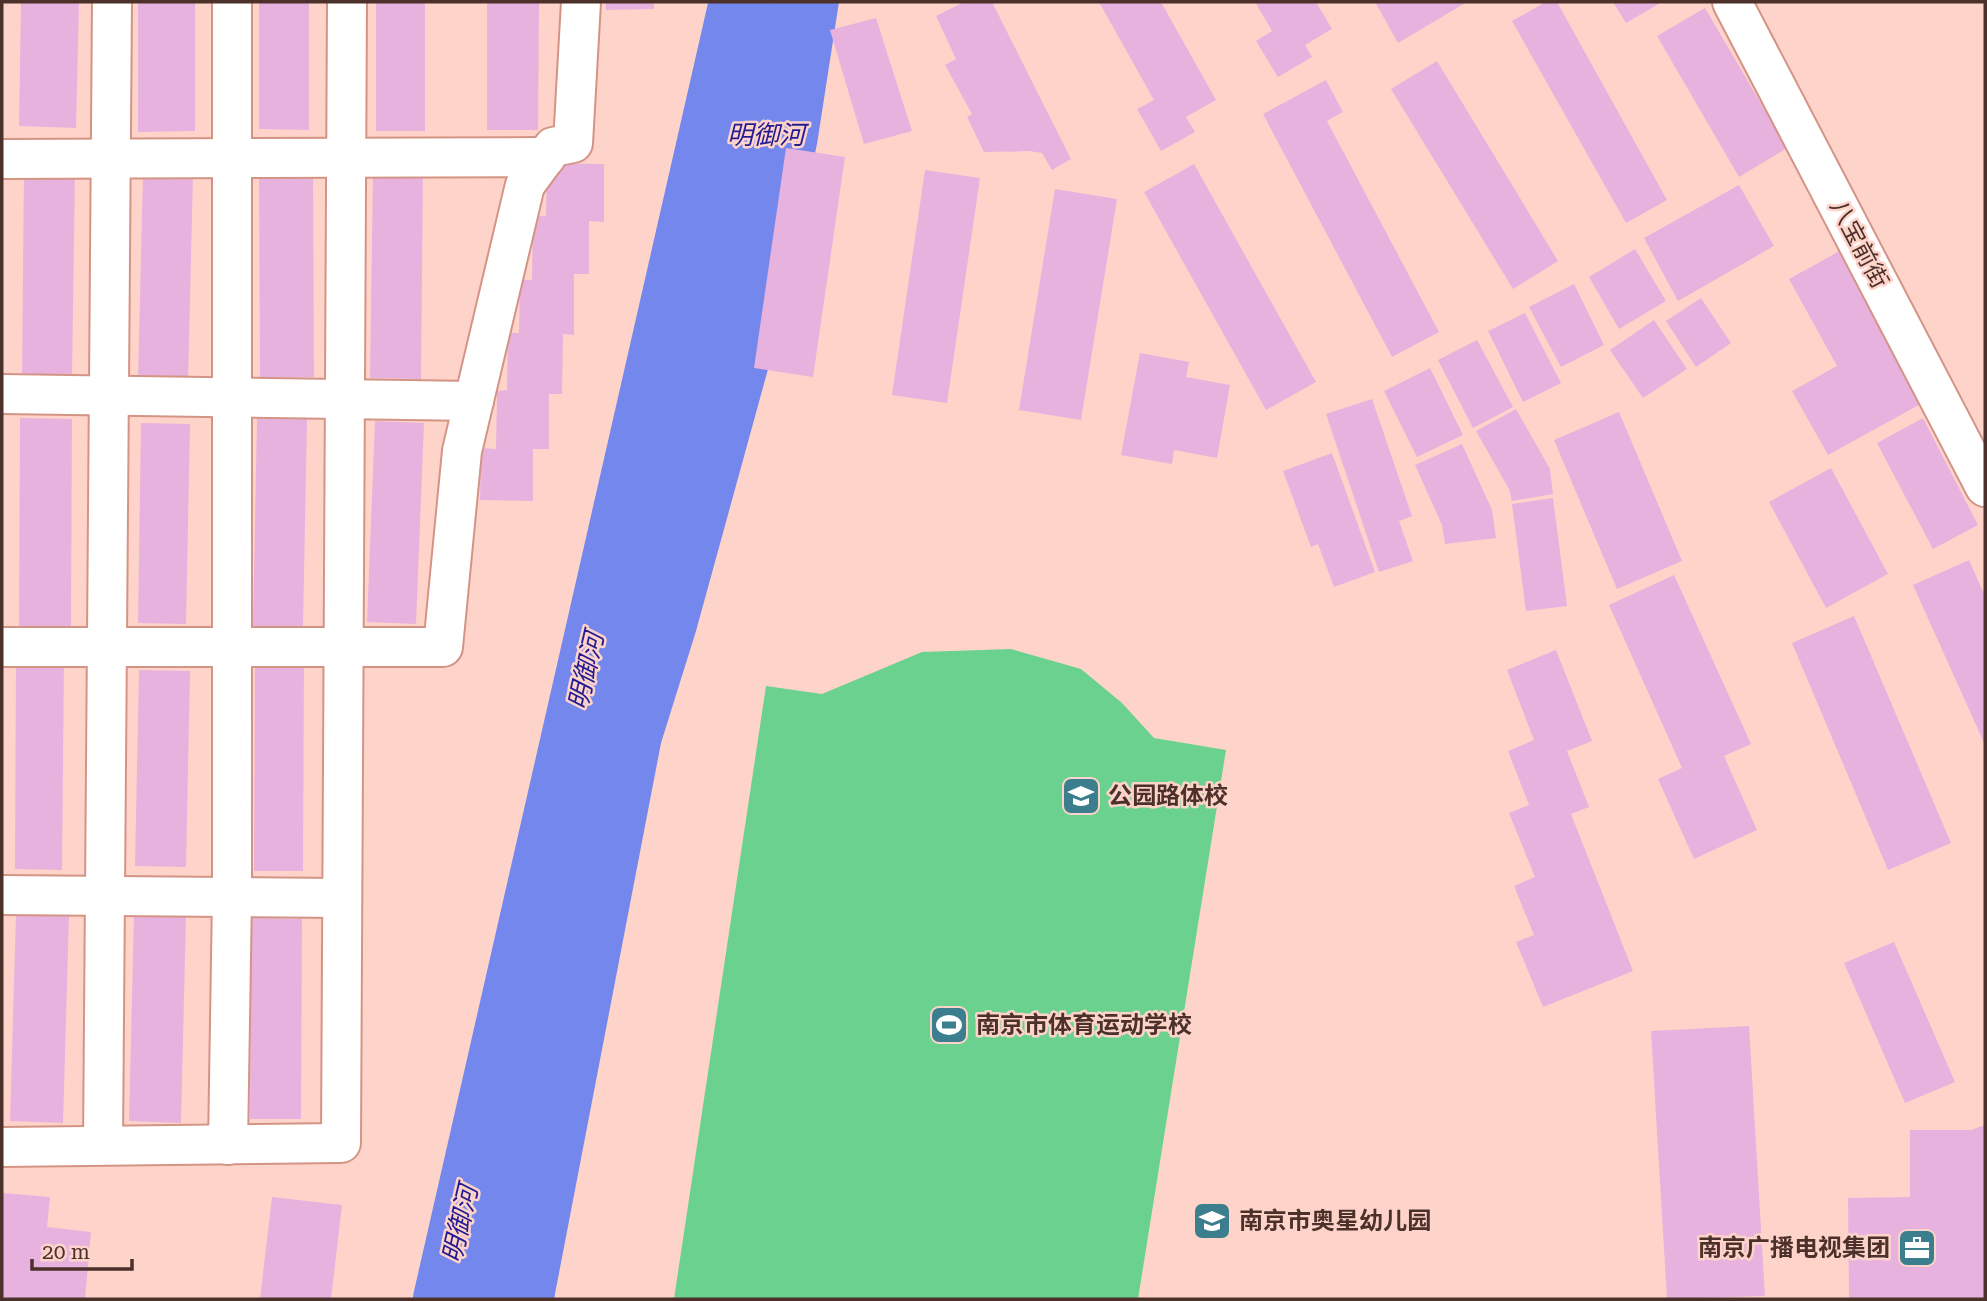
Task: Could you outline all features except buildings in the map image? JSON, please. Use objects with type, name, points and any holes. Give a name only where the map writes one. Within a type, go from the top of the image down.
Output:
[{"type":"street","points":[[103,1145],[112,2]]},
{"type":"street","points":[[228,1145],[232,897],[232,2]]},
{"type":"street","points":[[2,1147],[341,1143],[347,2]]},
{"type":"street","points":[[2,647],[443,647],[461,450],[525,185],[553,147],[573,143],[581,2]]},
{"type":"street","name":"八宝前街","points":[[1732,2],[1985,487]]},
{"type":"street","points":[[2,159],[546,157]]},
{"type":"street","points":[[2,394],[474,401]]},
{"type":"street","points":[[2,894],[341,898]]},
{"type":"green space","name":"南京市体育运动学校","points":[[1011,649],[1081,669],[1122,703],[1154,738],[1226,750],[1138,1299],[674,1299],[766,686],[822,694],[922,652]]},
{"type":"water","name":"明御河","points":[[740,2],[839,2],[817,144],[773,351],[696,631],[661,743],[554,1299],[458,1299],[549,862],[655,415]]},
{"type":"waterway","name":"明御河","points":[[443,1299],[739,2]]},
{"type":"place","name":"公园路体校","points":[[1081,796]]},
{"type":"place","name":"南京市体育运动学校","points":[[949,1025]]},
{"type":"place","name":"南京市奥星幼儿园","points":[[1212,1221]]},
{"type":"place","name":"南京广播电视集团","points":[[1917,1248]]}]
